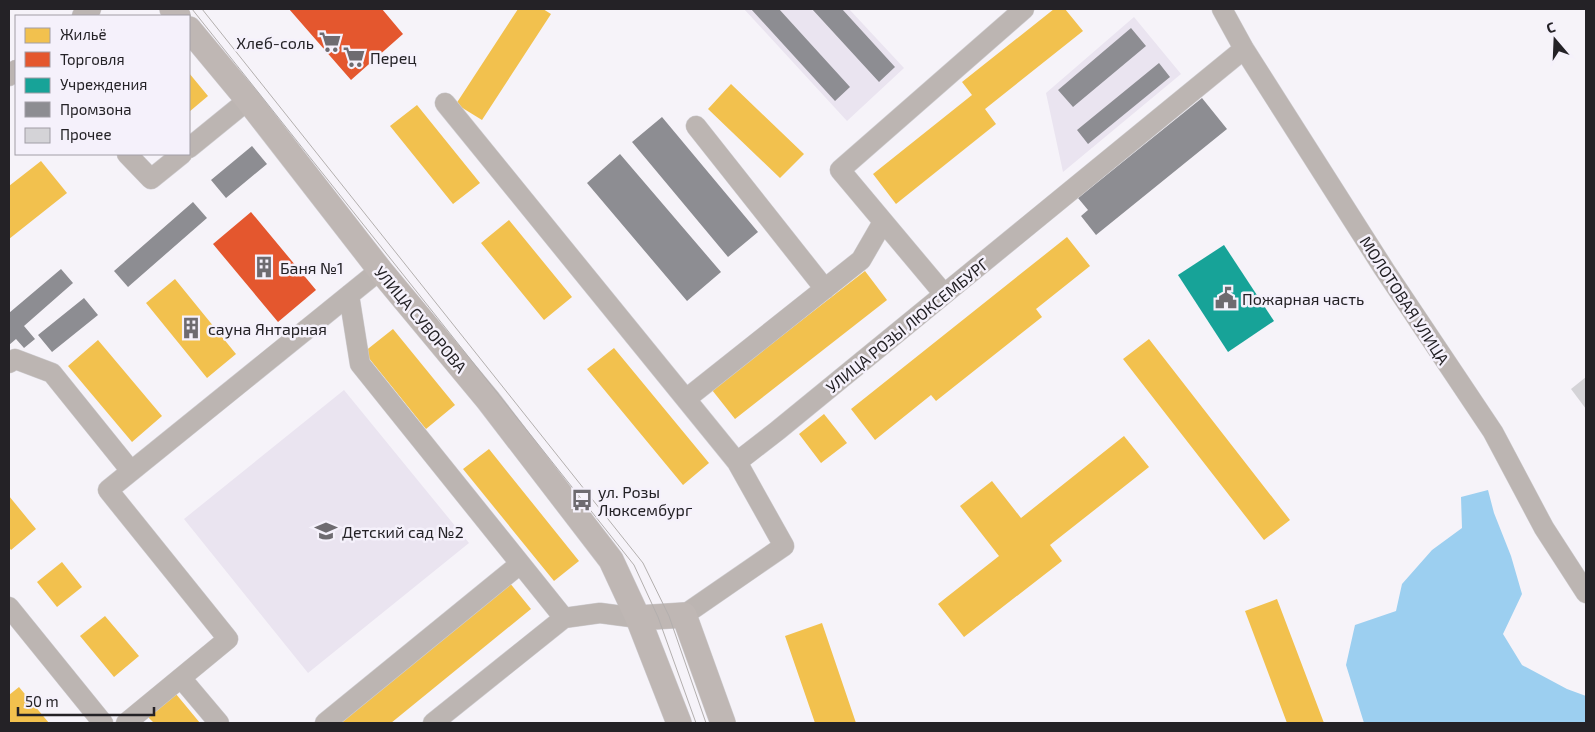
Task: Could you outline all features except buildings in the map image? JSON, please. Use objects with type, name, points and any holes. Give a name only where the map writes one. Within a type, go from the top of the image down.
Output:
[{"type":"main road","name":"УЛИЦА СУВОРОВА","points":[[190,30],[248,100],[380,270],[488,400],[611,560],[638,618],[679,723]]},
{"type":"main road","points":[[638,618],[684,615],[723,723]]},
{"type":"street","points":[[944,294],[840,170],[1024,9]]},
{"type":"street","name":"МОЛОТОВАЯ УЛИЦА","points":[[1222,9],[1244,49],[1384,269],[1493,432],[1544,528],[1586,593]]},
{"type":"street","name":"УЛИЦА РОЗЫ ЛЮКСЕМБУРГ","points":[[737,462],[1244,49]]},
{"type":"street","points":[[190,147],[248,100]]},
{"type":"street","points":[[445,103],[737,462],[784,546],[684,615]]},
{"type":"street","points":[[696,126],[825,289]]},
{"type":"street","points":[[128,155],[151,179],[181,155]]},
{"type":"street","points":[[686,399],[861,260],[883,222]]},
{"type":"street","points":[[126,723],[228,639],[108,490],[380,270]]},
{"type":"street","points":[[349,295],[360,364],[564,618]]},
{"type":"street","points":[[9,363],[15,359],[52,373],[131,471]]},
{"type":"street","points":[[324,723],[520,564]]},
{"type":"street","points":[[9,607],[103,723]]},
{"type":"street","points":[[433,723],[564,618],[600,613],[638,618]]},
{"type":"street","points":[[181,678],[219,723]]},
{"type":"shaded area","points":[[744,9],[849,9],[904,68],[847,121]]},
{"type":"shaded area","points":[[1134,17],[1181,74],[1063,172],[1046,93]]},
{"type":"shaded area","name":"Детский сад №2","points":[[344,390],[469,543],[308,673],[184,519]]},
{"type":"water","points":[[1488,490],[1522,594],[1503,634],[1522,665],[1567,689],[1586,696],[1586,723],[1364,723],[1346,665],[1355,625],[1396,611],[1402,584],[1432,550],[1462,528],[1461,497]]},
{"type":"tram line","points":[[192,9],[634,565],[658,617],[696,723]]},
{"type":"tram line","points":[[202,9],[643,563],[669,616],[706,723]]},
{"type":"place","name":"Хлеб-соль","points":[[330,42]]},
{"type":"place","name":"Перец","points":[[354,57]]},
{"type":"place","name":"Баня №1","points":[[264,267]]},
{"type":"place","name":"Пожарная часть","points":[[1226,298]]},
{"type":"place","name":"сауна Янтарная","points":[[191,328]]},
{"type":"place","name":"ул. Розы Люксембург","points":[[582,500]]},
{"type":"place","name":"Детский сад №2","points":[[326,531]]}]
